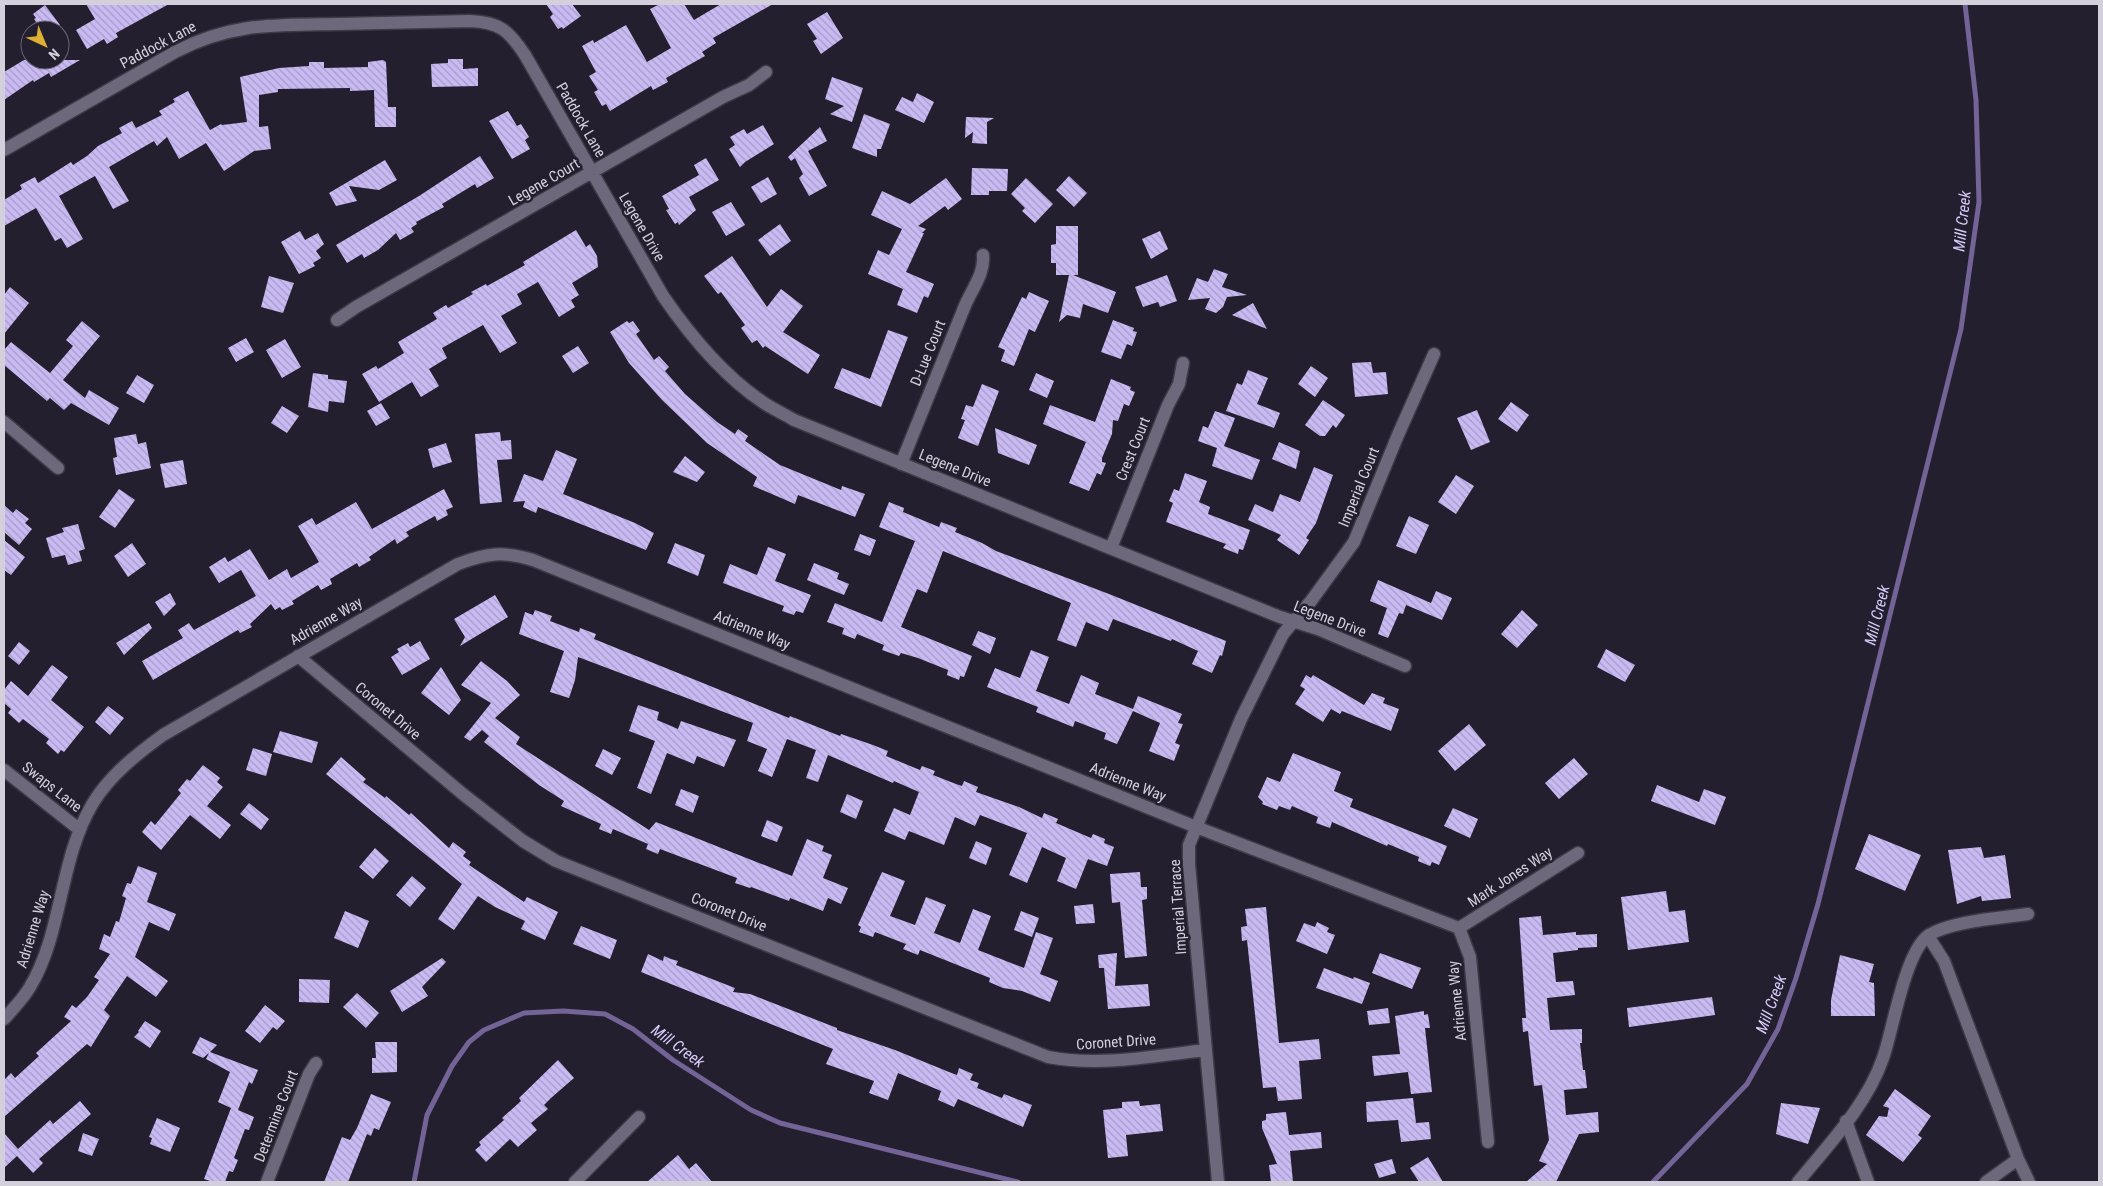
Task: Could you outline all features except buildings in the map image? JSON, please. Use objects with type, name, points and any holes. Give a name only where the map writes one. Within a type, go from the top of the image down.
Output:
[{"type":"street","name":"Paddock Lane","points":[[4,150],[175,52],[196,41],[220,32],[260,26],[486,21],[500,26],[513,37],[592,173]]},
{"type":"street","name":"Legene Court","points":[[337,320],[724,97],[749,85],[766,72]]},
{"type":"street","name":"Legene Drive","points":[[592,173],[663,296],[678,318],[730,375],[762,402],[794,420],[901,464],[1294,622],[1318,629],[1405,666]]},
{"type":"street","name":"D-Lue Court","points":[[901,464],[966,302],[981,272],[983,255]]},
{"type":"street","name":"Imperial Court","points":[[1294,622],[1354,542],[1398,434],[1434,354]]},
{"type":"street","name":"Crest Court","points":[[1111,548],[1168,406],[1179,384],[1183,363]]},
{"type":"street","points":[[4,422],[58,468]]},
{"type":"street","name":"Adrienne Way","points":[[4,1019],[20,1002],[39,970],[68,866],[80,830],[92,804],[106,784],[136,754],[163,735],[458,564],[488,554],[514,554],[551,567],[1196,827],[1459,928],[1470,956],[1488,1142]]},
{"type":"street","name":"Imperial Terrace","points":[[1218,1182],[1189,845],[1241,719],[1283,634],[1294,622]]},
{"type":"street","name":"Coronet Drive","points":[[298,656],[523,841],[556,861],[1048,1057],[1072,1062],[1105,1062],[1206,1050]]},
{"type":"street","name":"Swaps Lane","points":[[4,770],[80,830]]},
{"type":"street","name":"Mark Jones Way","points":[[1459,928],[1578,853]]},
{"type":"street","points":[[1798,1182],[1846,1121],[1872,1084],[1883,1058],[1910,964],[1918,946],[1928,936],[1950,926],[2028,914]]},
{"type":"street","points":[[1928,936],[1944,961],[2018,1159],[2029,1182]]},
{"type":"street","name":"Determine Court","points":[[268,1182],[309,1074],[316,1062]]},
{"type":"street","points":[[574,1182],[639,1117]]},
{"type":"street","points":[[1846,1121],[1868,1182]]},
{"type":"street","points":[[1986,1182],[2018,1159]]},
{"type":"waterway","name":"Mill Creek","points":[[1653,1182],[1747,1084],[1778,1029],[1796,978],[1818,904],[1961,329],[1979,202],[1976,100],[1965,4]]},
{"type":"waterway","name":"Mill Creek","points":[[414,1182],[427,1115],[452,1066],[469,1042],[484,1030],[524,1013],[563,1011],[605,1014],[633,1029],[673,1060],[751,1110],[780,1123],[1018,1182]]}]
